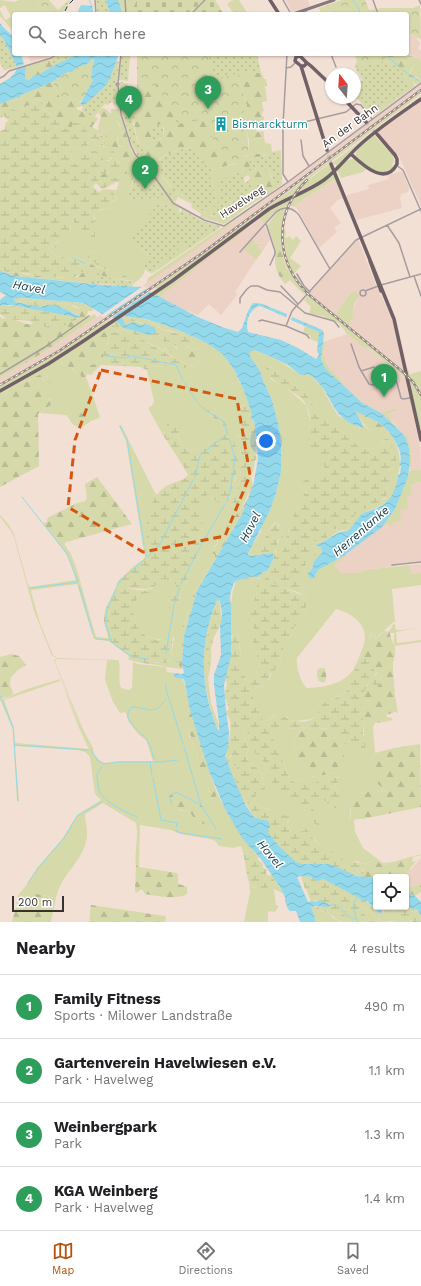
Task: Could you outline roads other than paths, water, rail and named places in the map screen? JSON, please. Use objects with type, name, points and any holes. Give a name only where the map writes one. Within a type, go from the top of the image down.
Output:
[{"type":"main road","points":[[270,0],[278,12]]},
{"type":"main road","points":[[297,56],[296,62],[314,68],[325,79]]},
{"type":"main road","points":[[298,56],[304,65],[304,77],[327,150]]},
{"type":"main road","points":[[0,391],[48,364],[110,323],[278,203],[315,185],[330,175],[368,138],[421,99]]},
{"type":"main road","points":[[349,104],[366,122]]},
{"type":"main road","points":[[352,153],[366,167],[375,173],[384,174],[392,170],[397,161],[395,155],[377,134]]},
{"type":"main road","points":[[352,153],[366,167]]},
{"type":"main road","points":[[345,160],[355,157]]},
{"type":"main road","points":[[331,164],[367,252],[371,268],[393,315],[421,440]]},
{"type":"street","points":[[96,0],[96,12]]},
{"type":"street","points":[[125,0],[126,12]]},
{"type":"street","points":[[193,12],[205,0]]},
{"type":"street","points":[[283,0],[291,12]]},
{"type":"street","points":[[298,12],[334,0]]},
{"type":"street","points":[[373,0],[377,12]]},
{"type":"street","points":[[419,0],[421,4]]},
{"type":"street","points":[[0,78],[7,72],[54,56]]},
{"type":"street","name":"Havelweg","points":[[121,56],[118,84],[120,111],[132,150],[173,203],[204,220],[224,226],[288,182]]},
{"type":"street","points":[[287,56],[283,174],[288,182]]},
{"type":"street","points":[[331,56],[336,67]]},
{"type":"street","points":[[286,68],[291,67],[296,62]]},
{"type":"street","name":"An der Bahn","points":[[288,182],[421,83]]},
{"type":"street","points":[[284,125],[317,120],[346,112],[356,104],[361,105],[372,119]]},
{"type":"street","points":[[301,140],[302,153],[309,166]]},
{"type":"street","points":[[286,326],[291,313],[356,240],[421,210],[403,170],[396,165]]},
{"type":"street","points":[[240,252],[278,210],[288,208],[299,215],[330,269]]},
{"type":"street","points":[[266,224],[276,251],[274,259],[270,265]]},
{"type":"street","points":[[387,225],[400,245],[410,277]]},
{"type":"street","points":[[297,274],[304,286],[310,292]]},
{"type":"street","points":[[365,292],[380,285],[421,274]]},
{"type":"street","points":[[414,276],[421,296]]},
{"type":"street","points":[[240,302],[240,298],[247,289],[256,285],[267,290],[280,292],[298,305]]},
{"type":"street","points":[[281,286],[307,314],[334,321],[339,327]]},
{"type":"street","points":[[0,374],[45,347],[90,316]]},
{"type":"street","points":[[259,321],[262,320],[286,326],[307,335],[309,338]]},
{"type":"street","points":[[351,344],[361,371],[369,384],[374,385],[393,376],[401,398],[403,400],[412,398]]},
{"type":"street","points":[[361,371],[374,367]]},
{"type":"street","points":[[392,565],[421,562]]},
{"type":"water","points":[[106,0],[118,0],[122,12],[109,12]]},
{"type":"water","points":[[81,5],[92,6],[94,12],[78,12]]},
{"type":"water","points":[[0,23],[12,35],[12,56],[22,56],[24,64],[17,67],[3,38],[0,36]]},
{"type":"water","points":[[74,56],[118,56],[107,84],[87,103],[82,105],[80,104],[93,80],[91,78],[93,58],[87,64],[78,67],[72,72],[68,72],[50,83],[21,95],[19,98],[15,98],[0,104],[0,84],[12,76],[17,69],[26,66],[25,79],[29,80],[34,75],[38,75]]},
{"type":"water","points":[[0,271],[15,276],[102,285],[141,287],[198,317],[238,332],[242,328],[248,311],[253,303],[262,304],[287,314],[286,317],[260,306],[253,310],[249,316],[247,324],[248,332],[281,340],[316,359],[319,355],[317,351],[319,332],[291,320],[292,317],[320,329],[324,334],[321,360],[326,369],[361,402],[381,413],[405,436],[409,448],[410,462],[408,477],[395,509],[382,527],[345,555],[318,570],[312,579],[309,577],[308,573],[312,569],[314,561],[322,553],[321,547],[316,544],[325,541],[339,532],[348,531],[362,514],[377,508],[390,499],[396,485],[398,475],[400,474],[400,452],[390,433],[381,424],[355,411],[362,423],[363,428],[351,424],[343,418],[316,380],[308,374],[299,374],[288,365],[254,350],[250,352],[250,356],[260,371],[272,400],[278,423],[281,443],[281,472],[270,510],[248,554],[249,556],[273,553],[274,558],[267,571],[263,572],[258,577],[250,577],[236,581],[231,591],[231,656],[224,685],[229,732],[228,749],[225,755],[246,806],[254,817],[269,822],[270,827],[267,831],[279,846],[296,862],[302,864],[330,864],[357,876],[373,878],[373,907],[367,901],[362,901],[361,899],[323,879],[318,881],[312,879],[312,877],[301,876],[297,877],[308,902],[315,902],[319,900],[330,905],[328,907],[311,906],[316,922],[300,922],[296,911],[290,911],[288,909],[285,897],[280,887],[260,858],[242,838],[225,809],[209,771],[190,710],[184,679],[176,678],[174,676],[174,673],[184,673],[182,662],[184,636],[197,591],[242,514],[253,486],[258,459],[254,420],[250,418],[252,416],[248,401],[232,367],[223,355],[208,344],[153,321],[124,316],[122,317],[124,323],[127,325],[133,322],[142,325],[147,324],[155,328],[156,333],[149,335],[124,328],[112,317],[102,314],[84,303],[22,298],[13,299],[15,302],[41,307],[46,305],[55,305],[79,316],[80,318],[12,305],[0,306],[0,300],[6,295],[0,292]],"holes":[[[219,599],[221,608],[221,655],[214,675],[219,731],[210,708],[207,694],[204,653],[208,627],[217,600]]]},
{"type":"water","points":[[409,893],[421,902],[421,916],[415,907],[414,910],[409,907]]},
{"type":"water","points":[[376,910],[382,910],[382,914]]},
{"type":"waterway","points":[[89,0],[92,6]]},
{"type":"waterway","points":[[353,0],[360,12]]},
{"type":"waterway","points":[[387,56],[409,75],[420,81]]},
{"type":"waterway","points":[[73,258],[85,263]]},
{"type":"waterway","points":[[106,356],[125,358],[132,356],[176,365],[183,380]]},
{"type":"waterway","points":[[185,383],[197,402],[205,410],[223,421],[228,434]]},
{"type":"waterway","points":[[120,426],[127,439],[144,545]]},
{"type":"waterway","points":[[195,477],[200,455],[226,435]]},
{"type":"waterway","points":[[227,501],[230,493],[235,457],[229,439]]},
{"type":"waterway","points":[[145,549],[147,557],[159,546],[193,480]]},
{"type":"waterway","points":[[22,497],[67,554],[78,582],[30,588]]},
{"type":"waterway","points":[[181,584],[225,504]]},
{"type":"waterway","points":[[117,586],[119,582],[146,558]]},
{"type":"waterway","points":[[79,586],[93,634]]},
{"type":"waterway","points":[[166,653],[174,605],[180,587]]},
{"type":"waterway","points":[[116,589],[107,610],[106,618],[106,625],[111,640],[115,645],[132,657],[148,659]]},
{"type":"waterway","points":[[94,637],[96,639],[111,640]]},
{"type":"waterway","points":[[175,661],[182,662]]},
{"type":"waterway","points":[[166,685],[183,744]]},
{"type":"waterway","points":[[154,759],[147,740],[129,721],[128,712],[132,707],[150,710],[158,708],[166,699]]},
{"type":"waterway","points":[[2,701],[13,727],[18,801]]},
{"type":"waterway","points":[[14,745],[88,750]]},
{"type":"waterway","points":[[172,804],[169,796],[176,792],[201,805],[184,747]]},
{"type":"waterway","points":[[91,750],[98,761],[104,764],[118,762],[161,762],[178,760]]},
{"type":"waterway","points":[[150,762],[152,775]]},
{"type":"waterway","points":[[102,767],[97,774],[101,794],[115,806],[137,817]]},
{"type":"waterway","points":[[153,778],[161,820],[177,823],[176,827]]},
{"type":"waterway","points":[[28,883],[38,868],[64,838],[78,815],[102,802]]},
{"type":"waterway","points":[[201,805],[216,829]]},
{"type":"waterway","points":[[176,830],[182,833],[222,839]]},
{"type":"waterway","points":[[358,897],[353,906],[358,922]]},
{"type":"waterway","points":[[330,905],[339,906],[347,916],[355,919]]},
{"type":"tunnel","points":[[366,122],[376,133]]},
{"type":"tunnel","points":[[327,150],[331,164]]},
{"type":"railway","points":[[0,385],[59,351],[201,254],[421,90]]},
{"type":"railway","points":[[307,180],[296,193],[288,207],[284,222],[282,237],[284,252],[289,267],[297,281],[308,294],[403,372],[413,382],[421,395]]},
{"type":"place","name":"Weinbergpark","points":[[208,109]]},
{"type":"place","name":"KGA Weinberg","points":[[129,119]]},
{"type":"place","name":"Bismarckturm","points":[[221,124]]},
{"type":"place","name":"Gartenverein Havelwiesen e.V.","points":[[145,189]]},
{"type":"place","name":"Family Fitness","points":[[384,397]]},
{"type":"water label","name":"Havel","points":[[29,287]]},
{"type":"water label","name":"Havel","points":[[250,527]]},
{"type":"water label","name":"Herrenlanke","points":[[361,531]]},
{"type":"water label","name":"Havel","points":[[270,854]]}]
